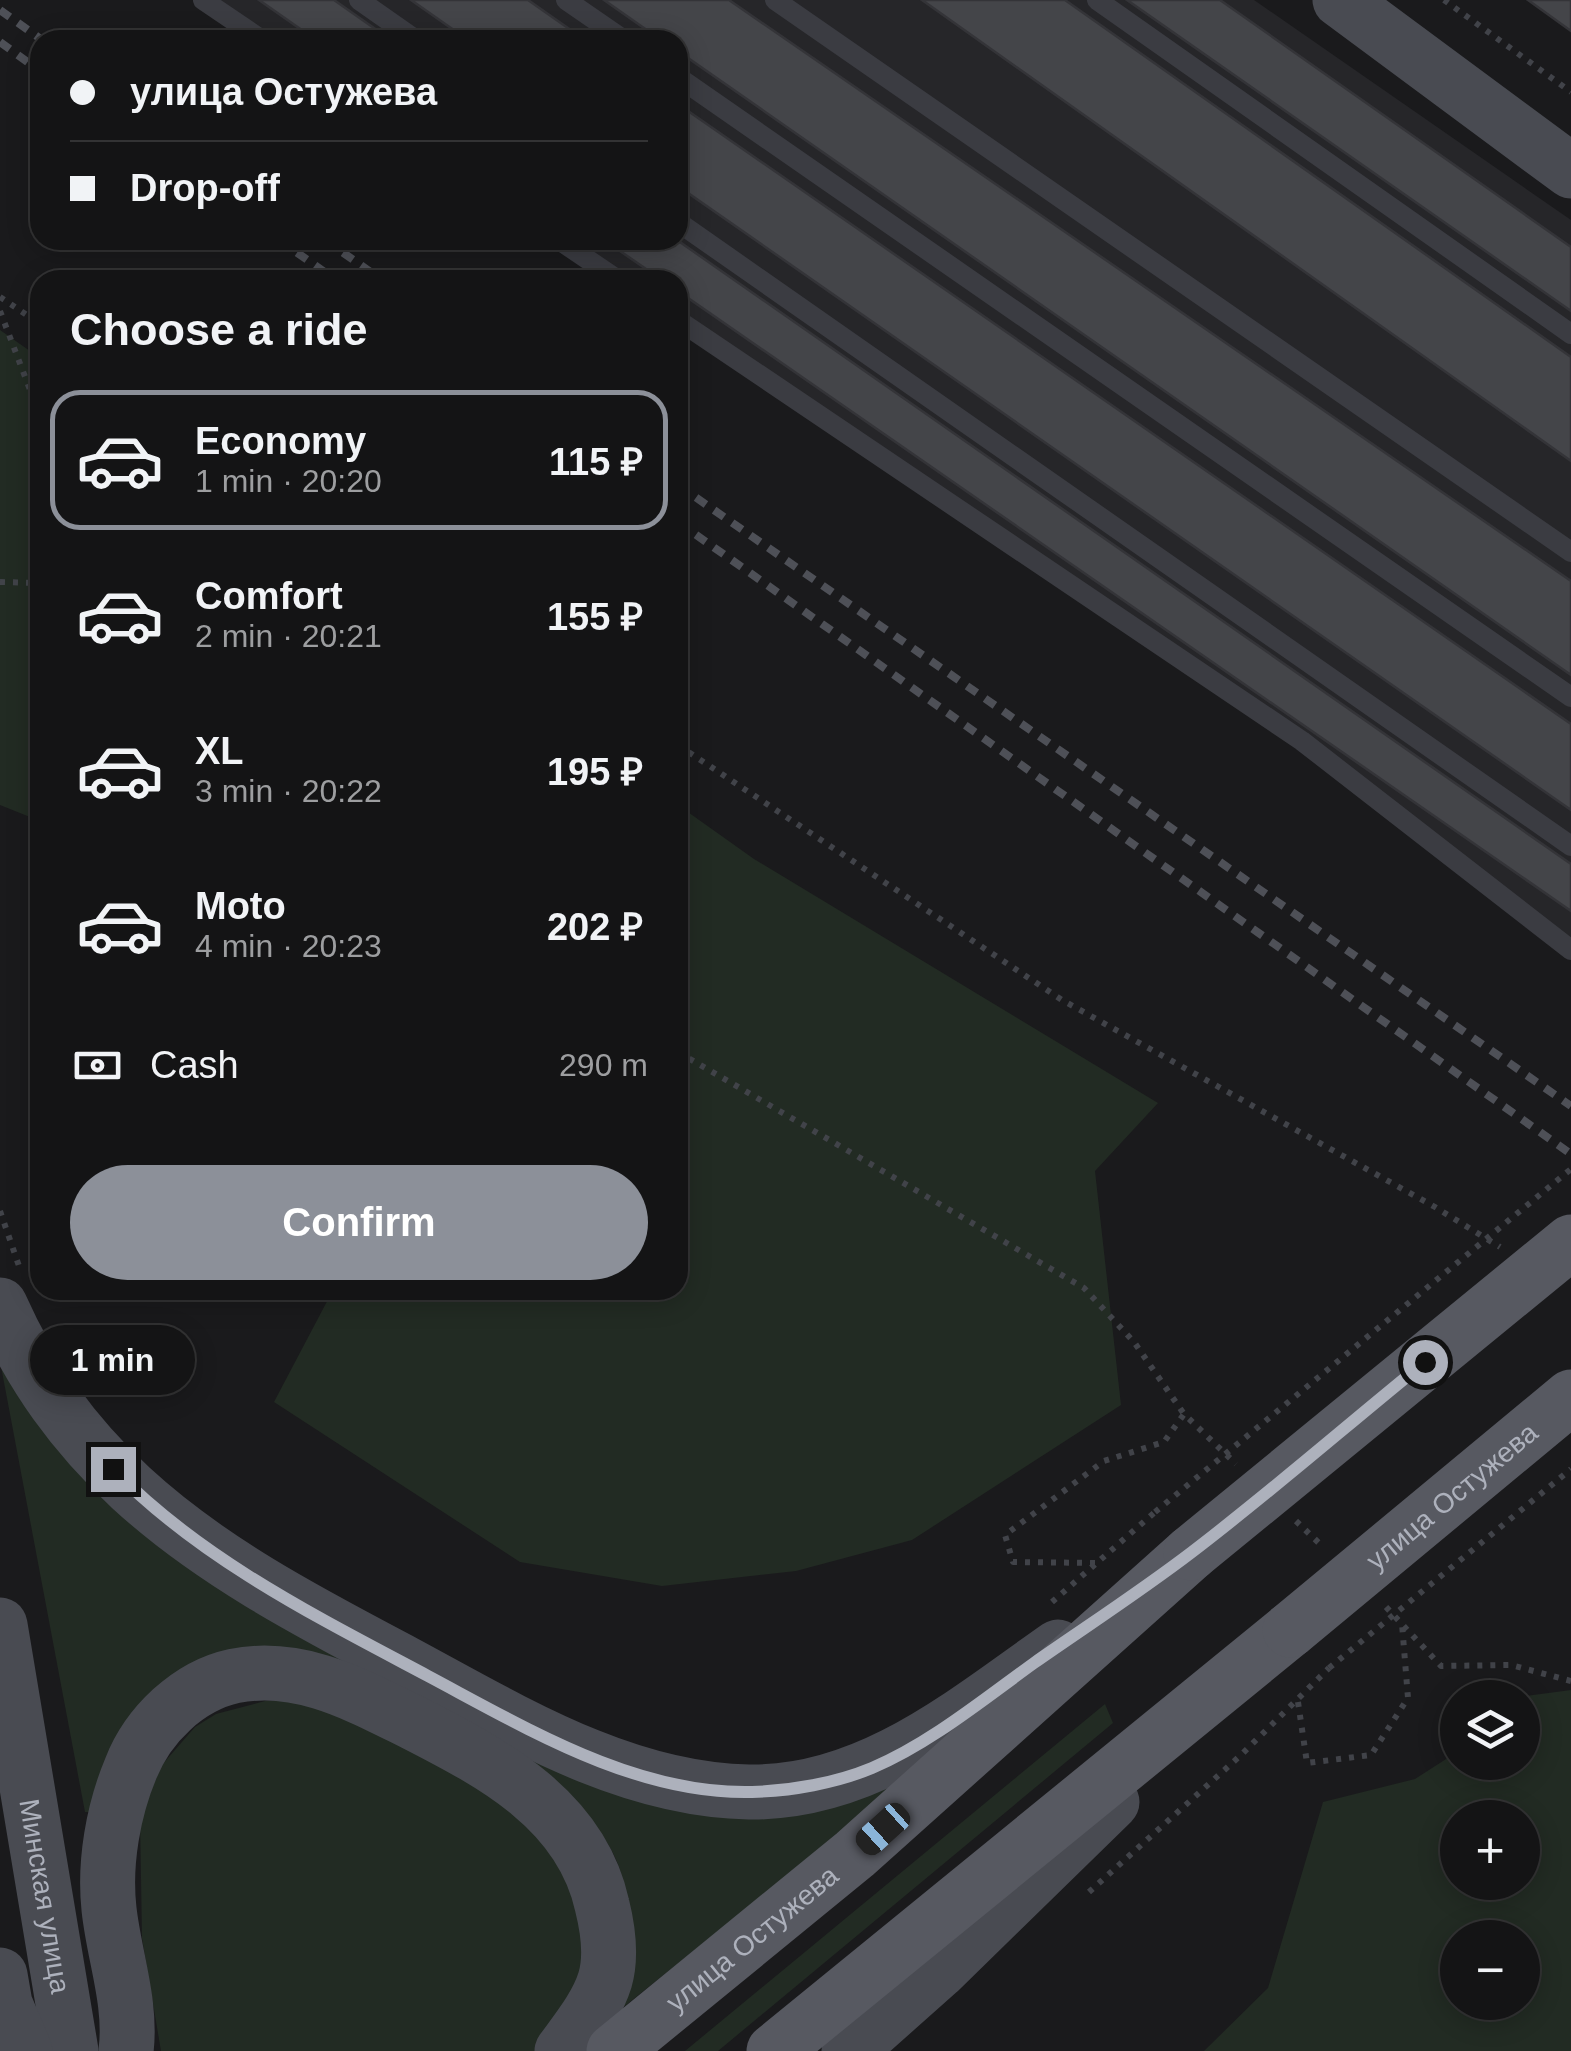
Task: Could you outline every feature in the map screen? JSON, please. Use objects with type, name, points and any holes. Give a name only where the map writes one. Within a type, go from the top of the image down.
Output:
[{"type":"main road","name":"улица Остужева","points":[[614,2051],[855,1854],[1191,1553],[1571,1242]]},
{"type":"main road","name":"улица Остужева","points":[[774,2051],[1571,1396]]},
{"type":"street","points":[[1340,0],[1571,171]]},
{"type":"street","points":[[11,1290],[22,1356],[62,1414],[131,1488],[178,1527],[265,1585],[343,1630],[561,1744],[637,1773],[691,1786],[750,1792],[833,1780],[874,1767],[949,1724],[1191,1553]]},
{"type":"street","name":"Минская улица","points":[[0,1625],[71,2051]]},
{"type":"street","points":[[849,2051],[939,1971],[1290,1630]]},
{"type":"street","points":[[126,2051],[129,2027],[108,1907],[115,1817],[131,1766],[156,1724],[191,1694],[234,1676],[294,1674],[318,1679],[363,1698],[455,1744],[516,1782],[550,1809],[569,1831],[597,1882],[609,1947],[606,1978],[597,1999],[562,2051]]},
{"type":"street","points":[[0,1975],[5,2004],[25,2051]]},
{"type":"lane","points":[[203,0],[247,30]]},
{"type":"lane","points":[[359,0],[402,30]]},
{"type":"lane","points":[[566,0],[610,30]]},
{"type":"lane","points":[[775,0],[1571,552]]},
{"type":"lane","points":[[1097,0],[1571,334]]},
{"type":"lane","points":[[688,84],[1571,697]]},
{"type":"lane","points":[[688,229],[1571,846]]},
{"type":"lane","points":[[574,250],[603,270]]},
{"type":"lane","points":[[688,327],[1302,742],[1571,950]]},
{"type":"path","points":[[1444,0],[1571,92]]},
{"type":"path","points":[[0,297],[30,317]]},
{"type":"path","points":[[0,311],[30,390]]},
{"type":"path","points":[[0,582],[30,582]]},
{"type":"path","points":[[688,752],[1062,1000],[1435,1207],[1503,1249]]},
{"type":"path","points":[[688,1058],[1084,1288],[1134,1342],[1184,1414]]},
{"type":"path","points":[[1051,1603],[1154,1512],[1571,1169]]},
{"type":"path","points":[[0,1211],[11,1290]]},
{"type":"path","points":[[1329,1668],[1571,1468]]},
{"type":"path","points":[[1013,1562],[1096,1562]]},
{"type":"path","points":[[1298,1702],[1307,1763],[1371,1755],[1408,1698],[1402,1623],[1441,1666],[1511,1665],[1571,1682]]},
{"type":"shaded area","points":[[217,0],[1254,0],[1571,220],[1571,938],[688,326],[688,270],[606,270],[578,250],[688,250],[688,30],[260,30]]},
{"type":"shaded area","points":[[0,330],[30,351],[30,817],[0,805]]},
{"type":"shaded area","points":[[688,812],[754,859],[1158,1103],[1095,1171],[1121,1405],[912,1540],[796,1571],[662,1586],[520,1562],[274,1402],[328,1300],[688,1300]]},
{"type":"shaded area","points":[[0,1361],[27,1396],[594,1776],[935,1758],[611,2017],[623,1920],[622,1882],[614,1854],[591,1820],[262,1658],[95,1812],[85,1812]]},
{"type":"shaded area","points":[[1571,1690],[1571,2051],[1204,2051],[1268,1988],[1323,1802],[1415,1779],[1440,1763],[1440,1780],[1540,1780],[1540,1694]]},
{"type":"shaded area","points":[[265,1701],[296,1701],[341,1711],[513,1805],[576,1874],[586,1979],[538,2051],[161,2051],[142,1938],[140,1819],[161,1766],[195,1727],[216,1714]]},
{"type":"shaded area","points":[[1105,1704],[1113,1723],[718,2051],[685,2051]]},
{"type":"building","points":[[259,0],[334,0],[377,30],[302,30]]},
{"type":"building","points":[[411,0],[528,0],[571,30],[454,30]]},
{"type":"building","points":[[604,0],[729,0],[1571,581],[1571,675],[688,58],[688,30],[647,30]]},
{"type":"building","points":[[922,0],[1065,0],[1571,357],[1571,461]]},
{"type":"building","points":[[1127,0],[1220,0],[1571,247],[1571,311]]},
{"type":"building","points":[[1528,0],[1571,0],[1571,31]]},
{"type":"building","points":[[688,111],[1571,724],[1571,810],[688,193]]},
{"type":"building","points":[[688,248],[1571,864],[1571,911],[688,298],[688,270],[648,270],[618,250]]},
{"type":"railway","points":[[0,10],[30,31]]},
{"type":"railway","points":[[0,42],[30,64]]},
{"type":"railway","points":[[293,250],[322,270]]},
{"type":"railway","points":[[339,250],[368,270]]},
{"type":"railway","points":[[688,492],[1571,1106]]},
{"type":"railway","points":[[688,529],[1571,1154]]},
{"type":"route","points":[[113,1469],[178,1527],[265,1585],[442,1683],[578,1752],[637,1773],[691,1786],[750,1792],[833,1780],[874,1767],[949,1724],[1191,1553],[1425,1362]]}]
